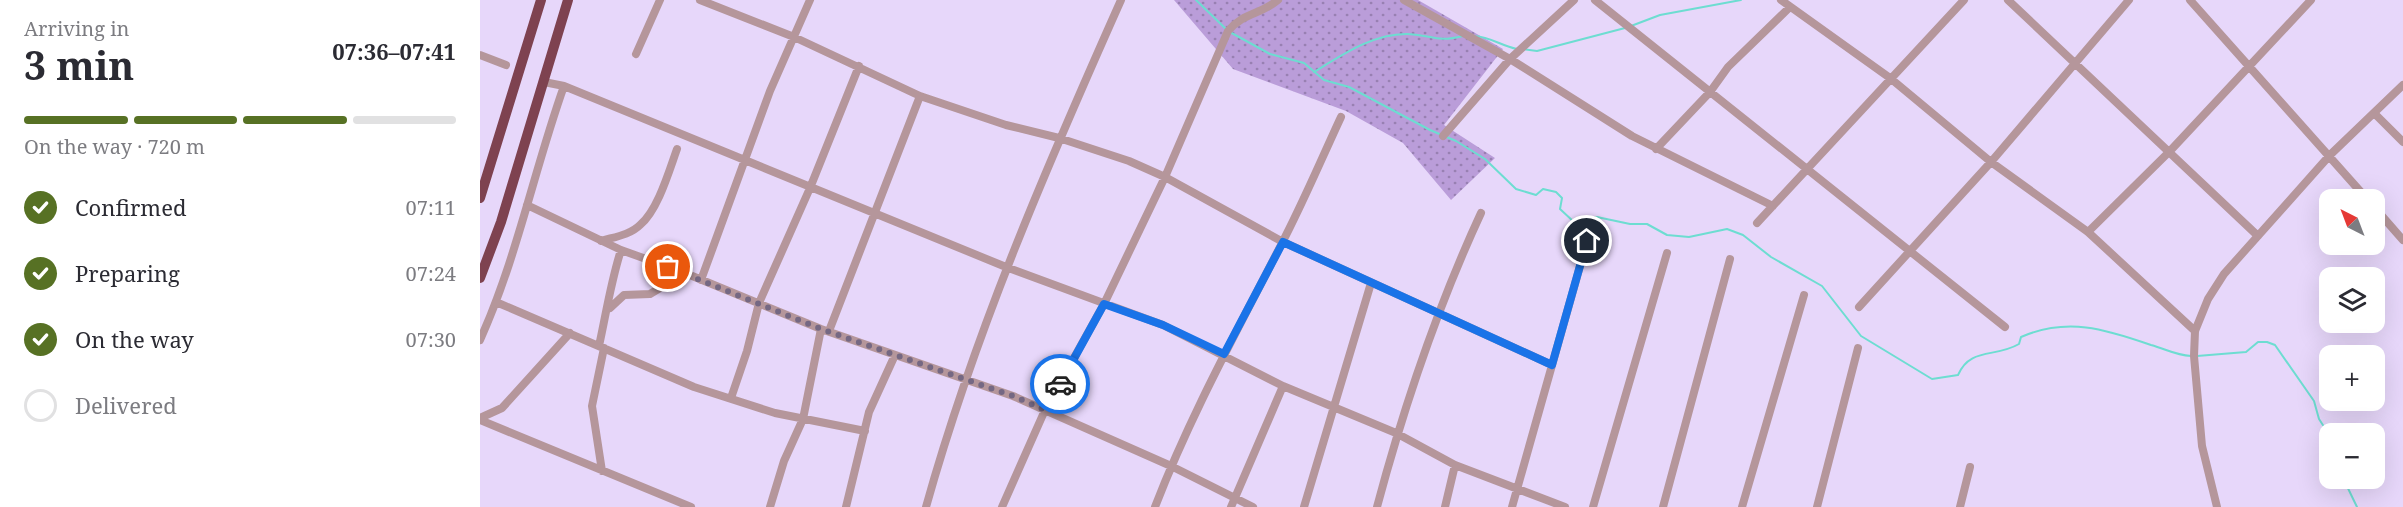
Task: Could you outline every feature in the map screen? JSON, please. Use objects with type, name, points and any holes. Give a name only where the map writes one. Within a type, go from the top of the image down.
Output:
[{"type":"highway","points":[[480,198],[541,0]]},
{"type":"highway","points":[[480,278],[501,222],[568,0]]},
{"type":"street","points":[[636,54],[660,0]]},
{"type":"street","points":[[700,0],[794,37],[920,96],[1006,125],[1059,138],[1129,161],[1165,177],[1283,242],[1552,365]]},
{"type":"street","points":[[700,280],[743,161],[810,0]]},
{"type":"street","points":[[926,507],[964,380],[1006,267],[1059,138],[1120,0]]},
{"type":"street","points":[[1002,507],[1045,410],[1104,304],[1165,177],[1228,31],[1239,18],[1267,9],[1278,0]]},
{"type":"street","points":[[1404,0],[1510,59],[1656,149],[1773,206]]},
{"type":"street","points":[[1443,136],[1510,59],[1574,0]]},
{"type":"street","points":[[1595,0],[2005,327]]},
{"type":"street","points":[[1780,0],[1890,78],[1991,162],[2088,232],[2195,331]]},
{"type":"street","points":[[1757,223],[1964,0]]},
{"type":"street","points":[[2008,0],[2258,236]]},
{"type":"street","points":[[1859,307],[1991,162],[2129,0]]},
{"type":"street","points":[[2190,0],[2359,189]]},
{"type":"street","points":[[2088,232],[2170,151],[2311,0]]},
{"type":"street","points":[[1656,149],[1710,92],[1728,67],[1790,7]]},
{"type":"street","points":[[480,56],[506,65]]},
{"type":"street","points":[[731,398],[747,351],[759,303],[810,188],[859,66]]},
{"type":"street","points":[[544,82],[564,86],[1006,267],[1163,325],[1334,410],[1396,433],[1455,465],[1565,507]]},
{"type":"street","points":[[2217,507],[2202,446],[2194,356],[2195,331],[2208,299],[2224,274],[2330,155],[2403,85]]},
{"type":"street","points":[[480,340],[496,302],[564,86]]},
{"type":"street","points":[[770,507],[784,461],[803,419],[825,330],[875,214],[920,96]]},
{"type":"street","points":[[2374,113],[2403,142]]},
{"type":"street","points":[[1155,507],[1171,466],[1224,354],[1283,242],[1341,117]]},
{"type":"street","points":[[601,241],[628,233],[641,225],[662,190],[677,149]]},
{"type":"street","points":[[527,205],[621,250],[686,273],[825,330],[1045,410],[1171,466],[1253,507]]},
{"type":"street","points":[[1377,507],[1396,433],[1437,313],[1481,213]]},
{"type":"street","points":[[1512,507],[1593,220]]},
{"type":"street","points":[[2385,220],[2403,240]]},
{"type":"street","points":[[602,471],[592,406],[613,276],[621,250]]},
{"type":"street","points":[[1593,507],[1667,253]]},
{"type":"street","points":[[1663,507],[1730,259]]},
{"type":"street","points":[[607,312],[624,295],[650,294],[686,273]]},
{"type":"street","points":[[1304,507],[1371,283]]},
{"type":"street","points":[[1742,507],[1804,296]]},
{"type":"street","points":[[496,302],[694,387],[775,413],[865,431]]},
{"type":"street","points":[[480,419],[502,408],[570,333]]},
{"type":"street","points":[[1817,507],[1858,348]]},
{"type":"street","points":[[846,507],[876,392],[894,355]]},
{"type":"street","points":[[1231,507],[1283,386]]},
{"type":"street","points":[[480,419],[689,507]]},
{"type":"street","points":[[1445,507],[1455,465]]},
{"type":"street","points":[[1960,507],[1970,468]]},
{"type":"shaded area","points":[[1174,0],[1418,0],[1503,49],[1444,125],[1495,158],[1451,200],[1403,143],[1346,111],[1233,69]]},
{"type":"waterway","points":[[1196,0],[1228,31],[1270,54],[1304,63],[1324,80],[1349,87],[1430,130],[1456,141],[1485,159],[1516,189],[1536,195],[1543,189],[1556,192],[1562,198],[1560,209],[1574,222],[1597,217],[1630,224],[1647,224],[1667,235],[1689,237],[1727,229],[1743,235],[1771,257],[1822,286],[1861,336],[1932,379],[1958,375],[1969,360],[2010,348],[2019,344],[2021,337],[2054,328],[2102,330],[2191,356]]},
{"type":"waterway","points":[[1631,26],[1660,15],[1741,0]]},
{"type":"waterway","points":[[1523,49],[1537,51],[1625,28]]},
{"type":"waterway","points":[[1314,72],[1359,46],[1383,37],[1408,34],[1440,39],[1463,36]]},
{"type":"waterway","points":[[1475,36],[1517,49]]},
{"type":"waterway","points":[[2197,356],[2246,352],[2258,342],[2275,345],[2314,401],[2322,423]]},
{"type":"waterway","points":[[2348,489],[2357,507]]},
{"type":"way so far","points":[[668,267],[821,329],[1013,396],[1045,410],[1060,384]]},
{"type":"route","points":[[1060,384],[1104,304],[1163,325],[1224,354],[1283,242],[1552,365],[1587,241]]}]
